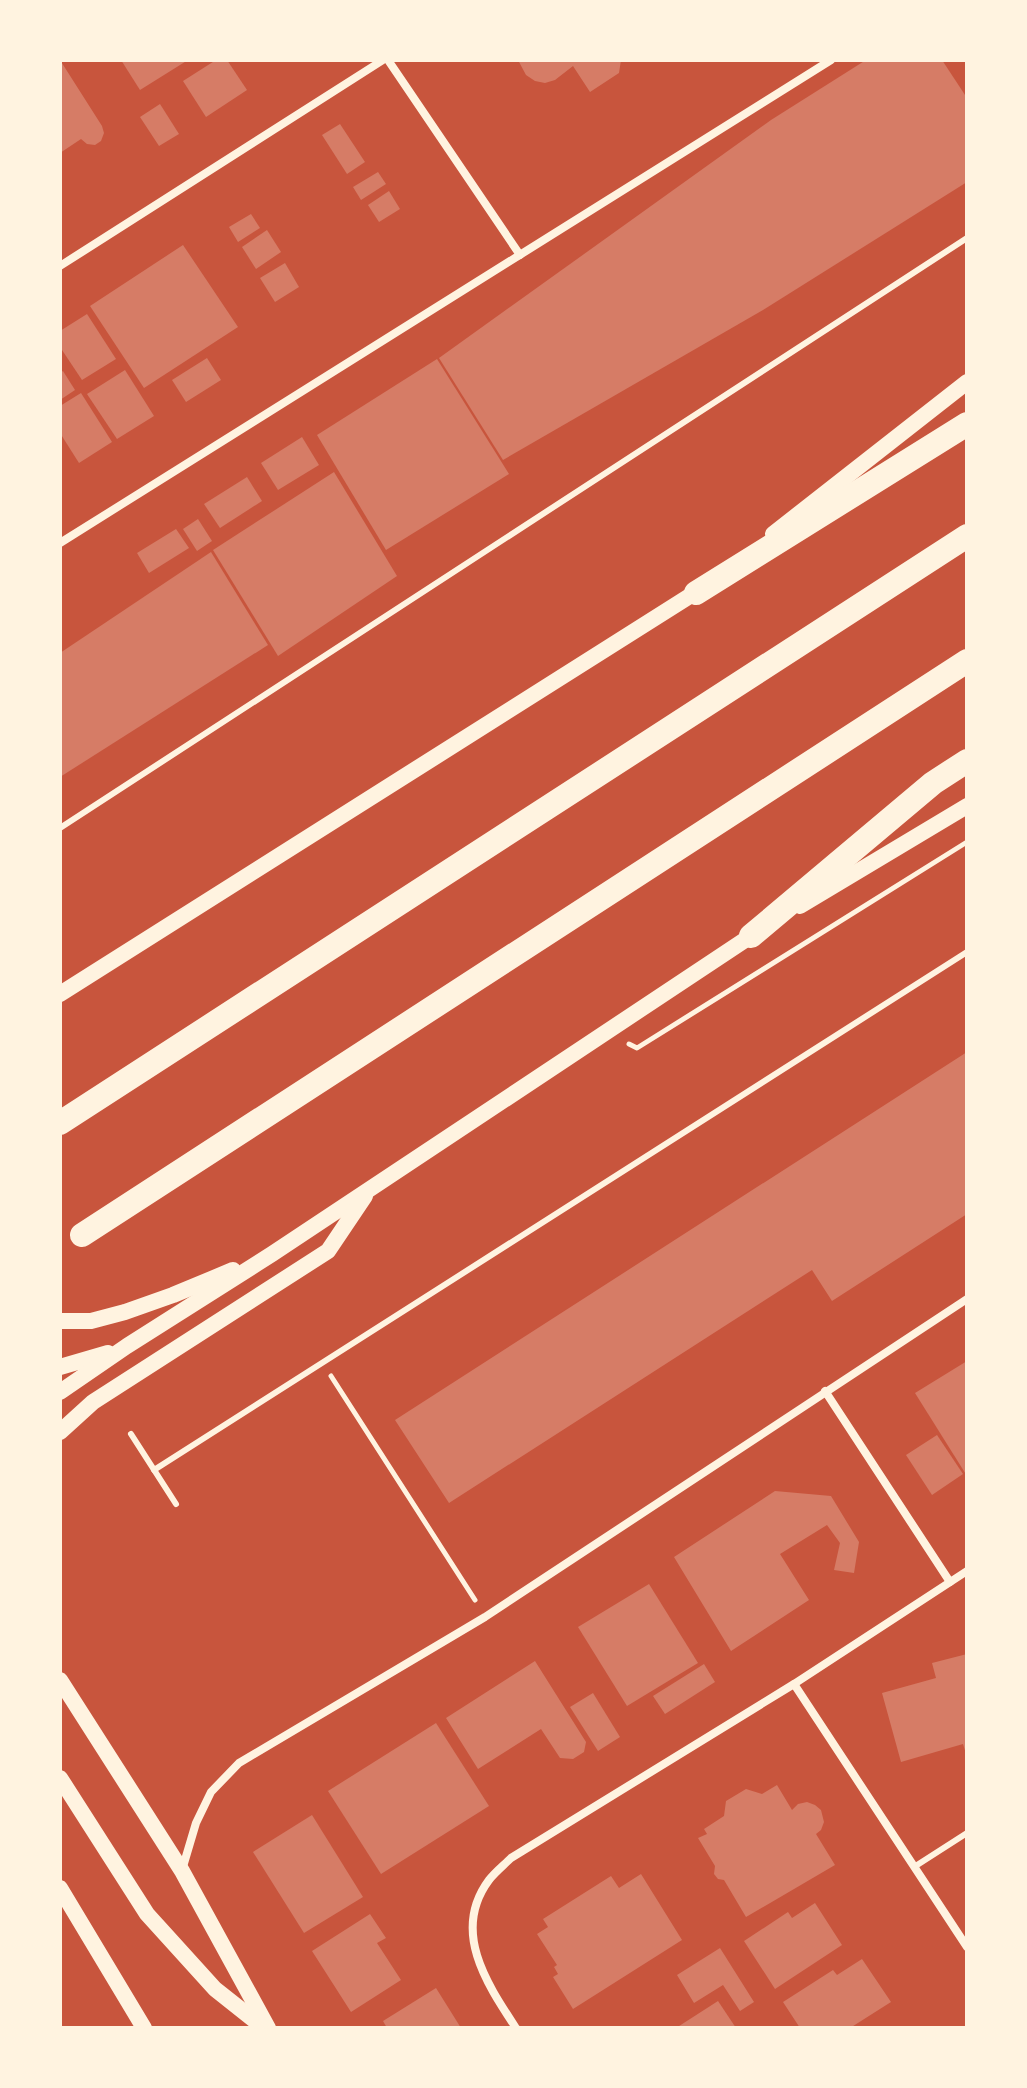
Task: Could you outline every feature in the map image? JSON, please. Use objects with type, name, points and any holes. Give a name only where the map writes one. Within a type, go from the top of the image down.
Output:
[{"type":"highway","points":[[696,593],[967,424]]},
{"type":"highway","points":[[60,1123],[967,536]]},
{"type":"highway","points":[[82,1235],[967,661]]},
{"type":"highway","points":[[751,936],[933,783],[967,761]]},
{"type":"main road","points":[[60,994],[696,593],[967,382]]},
{"type":"main road","points":[[60,1392],[751,936],[967,806]]},
{"type":"main road","points":[[60,1432],[93,1402],[328,1251],[369,1190]]},
{"type":"main road","points":[[60,1321],[91,1321],[125,1312],[272,1254]]},
{"type":"main road","points":[[60,1367],[127,1346]]},
{"type":"main road","points":[[60,1680],[182,1871],[266,2028]]},
{"type":"main road","points":[[60,1778],[147,1914],[215,1989],[266,2028]]},
{"type":"main road","points":[[60,1888],[139,2023]]},
{"type":"street","points":[[60,266],[386,60],[520,255]]},
{"type":"street","points":[[60,543],[831,60]]},
{"type":"street","points":[[182,1871],[196,1823],[211,1792],[239,1763],[485,1617],[967,1299]]},
{"type":"street","points":[[825,1391],[950,1582]]},
{"type":"street","points":[[516,2028],[487,1983],[473,1944],[475,1907],[489,1880],[511,1858],[794,1684],[967,1571]]},
{"type":"street","points":[[794,1684],[967,1947]]},
{"type":"lane","points":[[60,828],[967,238]]},
{"type":"lane","points":[[154,1470],[967,952]]},
{"type":"lane","points":[[131,1434],[176,1504]]},
{"type":"lane","points":[[914,1867],[967,1833]]},
{"type":"path","points":[[607,1031],[637,1048],[967,842]]},
{"type":"path","points":[[322,1362],[485,1617]]},
{"type":"building","points":[[60,60],[104,133],[95,145],[81,139],[60,153]]},
{"type":"building","points":[[121,60],[188,60],[140,90]]},
{"type":"building","points":[[216,60],[227,60],[247,90],[206,117],[183,81]]},
{"type":"building","points":[[518,60],[621,60],[619,73],[590,92],[573,66],[555,80],[545,83],[526,75]]},
{"type":"building","points":[[866,60],[942,60],[967,98],[967,182],[763,310],[503,460],[439,358],[771,120]]},
{"type":"building","points":[[160,104],[179,134],[159,146],[140,117]]},
{"type":"building","points":[[340,124],[365,162],[347,174],[322,135]]},
{"type":"building","points":[[378,172],[386,184],[361,200],[353,187]]},
{"type":"building","points":[[389,191],[400,209],[379,222],[368,205]]},
{"type":"building","points":[[251,214],[260,228],[238,242],[229,227]]},
{"type":"building","points":[[267,230],[281,252],[256,269],[242,247]]},
{"type":"building","points":[[183,245],[238,327],[144,388],[90,306]]},
{"type":"building","points":[[285,263],[299,287],[275,302],[260,278]]},
{"type":"building","points":[[87,314],[116,359],[82,380],[60,347],[60,331]]},
{"type":"building","points":[[207,358],[221,380],[186,402],[172,380]]},
{"type":"building","points":[[437,359],[509,474],[386,550],[317,435]]},
{"type":"building","points":[[125,370],[154,416],[117,439],[87,394]]},
{"type":"building","points":[[63,371],[75,390],[60,400],[60,373]]},
{"type":"building","points":[[81,393],[112,442],[79,463],[60,433],[60,406]]},
{"type":"building","points":[[302,437],[319,465],[278,490],[261,463]]},
{"type":"building","points":[[334,472],[397,576],[278,656],[213,550]]},
{"type":"building","points":[[247,477],[262,501],[220,528],[204,504]]},
{"type":"building","points":[[198,519],[212,541],[197,551],[183,529]]},
{"type":"building","points":[[176,529],[189,548],[149,573],[137,553]]},
{"type":"building","points":[[211,552],[268,645],[60,777],[60,653]]},
{"type":"building","points":[[967,1052],[967,1214],[832,1301],[812,1270],[449,1503],[395,1420]]},
{"type":"building","points":[[967,1361],[967,1476],[915,1393]]},
{"type":"building","points":[[937,1435],[963,1474],[932,1495],[906,1455]]},
{"type":"building","points":[[775,1491],[831,1496],[859,1542],[854,1573],[834,1570],[840,1543],[827,1525],[780,1554],[809,1600],[731,1651],[674,1557]]},
{"type":"building","points":[[649,1584],[698,1663],[627,1706],[578,1627]]},
{"type":"building","points":[[967,1654],[967,1757],[963,1744],[901,1762],[882,1693],[936,1678],[932,1663]]},
{"type":"building","points":[[535,1661],[586,1742],[584,1752],[573,1759],[560,1758],[541,1729],[478,1769],[446,1718]]},
{"type":"building","points":[[704,1664],[715,1682],[665,1714],[653,1696]]},
{"type":"building","points":[[593,1693],[620,1737],[598,1751],[570,1707]]},
{"type":"building","points":[[436,1723],[489,1806],[381,1874],[328,1791]]},
{"type":"building","points":[[777,1785],[792,1810],[798,1804],[807,1802],[821,1810],[824,1822],[816,1834],[835,1865],[746,1917],[724,1880],[714,1874],[715,1866],[698,1838],[707,1834],[704,1829],[724,1816],[726,1801],[746,1789],[762,1794]]},
{"type":"building","points":[[312,1815],[363,1897],[304,1933],[253,1852]]},
{"type":"building","points":[[641,1874],[682,1940],[573,2009],[553,1977],[558,1974],[554,1967],[557,1965],[537,1934],[548,1927],[543,1919],[611,1876],[619,1888]]},
{"type":"building","points":[[815,1903],[842,1945],[775,1989],[744,1941],[788,1912],[792,1918]]},
{"type":"building","points":[[370,1914],[386,1938],[377,1943],[401,1980],[351,2012],[312,1951]]},
{"type":"building","points":[[720,1948],[754,2002],[740,2011],[723,1985],[694,2003],[677,1975]]},
{"type":"building","points":[[862,1959],[891,2002],[850,2028],[800,2028],[783,2002],[833,1970],[837,1975]]},
{"type":"building","points":[[436,1988],[461,2028],[387,2028],[383,2021]]},
{"type":"building","points":[[718,2001],[736,2028],[676,2028]]}]
